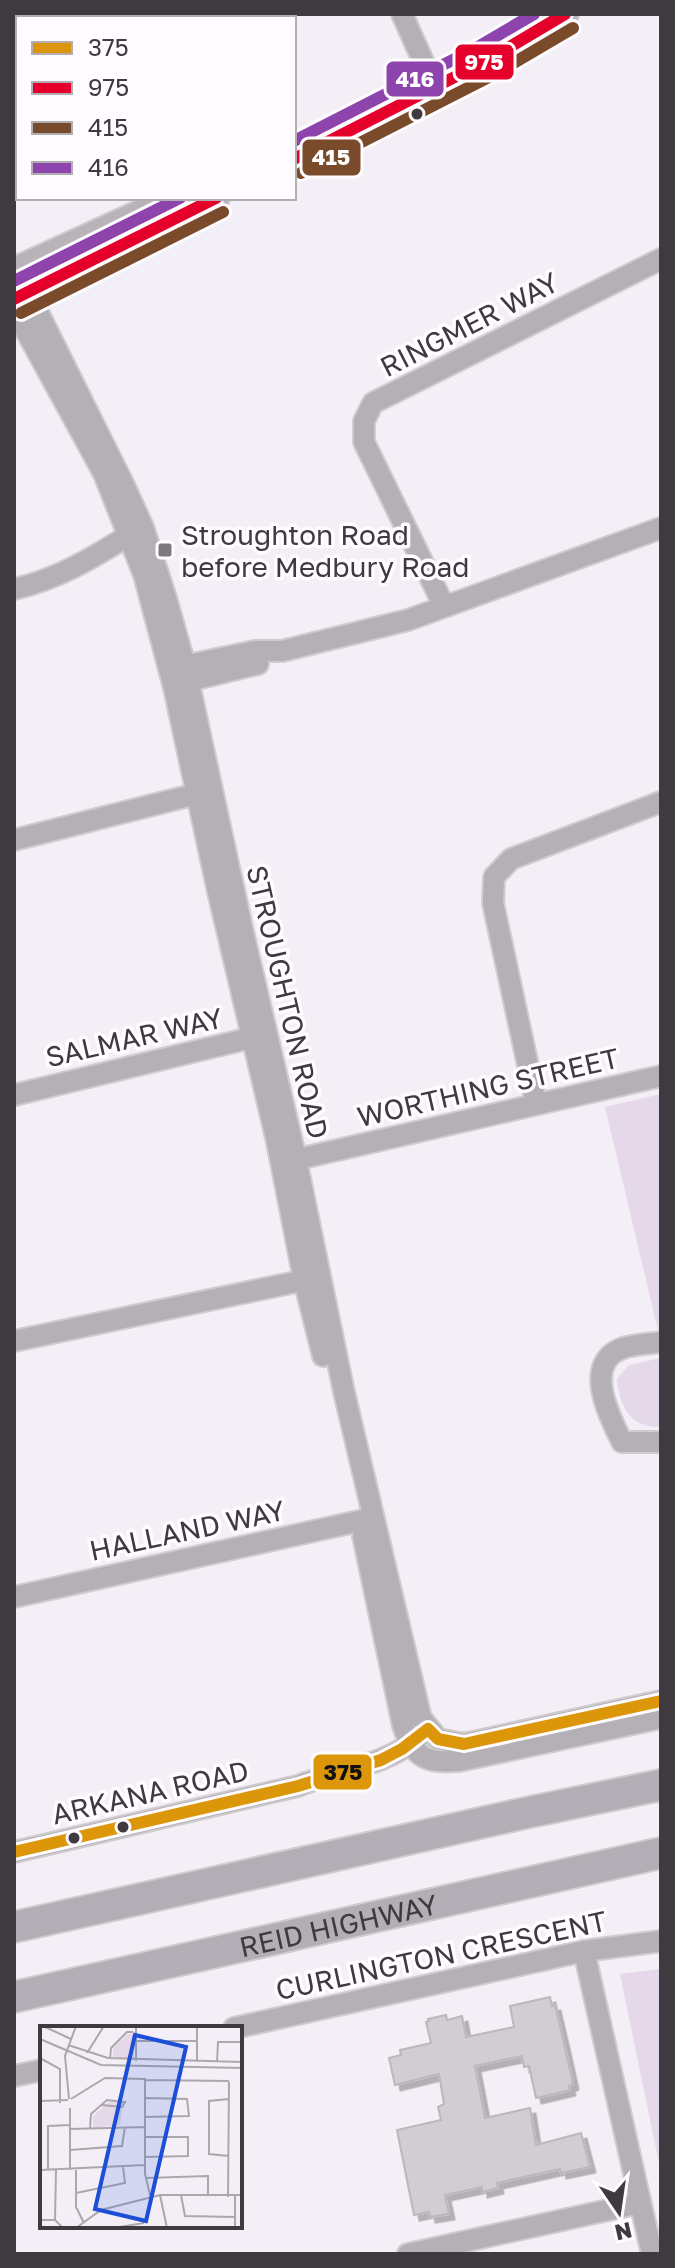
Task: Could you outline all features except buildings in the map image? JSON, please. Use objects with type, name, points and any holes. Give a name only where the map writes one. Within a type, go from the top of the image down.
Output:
[{"type":"highway","points":[[14,1927],[661,1785]]},
{"type":"highway","name":"REID HIGHWAY","points":[[14,1997],[661,1853]]},
{"type":"main road","points":[[296,158],[432,80],[535,14]]},
{"type":"main road","points":[[296,139],[432,80],[486,61],[565,14]]},
{"type":"main road","points":[[17,288],[171,200]]},
{"type":"main road","points":[[17,288],[212,200]]},
{"type":"street","points":[[402,14],[432,80]]},
{"type":"street","name":"RINGMER WAY","points":[[444,606],[364,442],[364,421],[373,403],[661,259]]},
{"type":"street","name":"STROUGHTON ROAD","points":[[17,288],[123,483],[136,531],[166,598],[204,792],[366,1519],[403,1726],[415,1749]]},
{"type":"street","points":[[179,675],[255,651],[282,651],[408,620],[661,528]]},
{"type":"street","points":[[14,589],[74,568],[136,531]]},
{"type":"street","points":[[14,840],[204,792]]},
{"type":"street","points":[[536,1103],[493,903],[494,877],[511,859],[661,802]]},
{"type":"street","name":"SALMAR WAY","points":[[14,1095],[259,1036]]},
{"type":"street","name":"WORTHING STREET","points":[[288,1161],[661,1076]]},
{"type":"street","points":[[14,1341],[312,1279]]},
{"type":"street","points":[[661,1342],[622,1348],[606,1359],[601,1374],[606,1409],[622,1442],[661,1442]]},
{"type":"street","name":"STROUGHTON ROAD","points":[[366,1519],[421,1718],[432,1734]]},
{"type":"street","name":"HALLAND WAY","points":[[14,1597],[366,1519]]},
{"type":"street","points":[[432,1734],[449,1742],[464,1744],[661,1701]]},
{"type":"street","points":[[415,1749],[427,1760],[459,1761],[661,1718]]},
{"type":"street","name":"ARKANA ROAD","points":[[14,1852],[298,1786],[319,1789],[363,1778],[401,1765],[432,1734]]},
{"type":"street","name":"CURLINGTON CRESCENT","points":[[242,2026],[584,1951],[661,1941]]},
{"type":"street","points":[[584,1951],[652,2254]]},
{"type":"street","points":[[14,2076],[40,2070]]},
{"type":"street","points":[[408,2254],[640,2203]]},
{"type":"shaded area","points":[[661,1094],[661,1343],[605,1107]]},
{"type":"shaded area","points":[[661,1358],[661,1427],[641,1424],[628,1414],[617,1379],[629,1365]]},
{"type":"shaded area","points":[[661,1969],[661,2173],[620,1974]]},
{"type":"transit line","name":"416","points":[[296,140],[478,47],[534,14]]},
{"type":"transit line","name":"975","points":[[296,158],[486,61],[565,14]]},
{"type":"transit line","name":"415","points":[[301,173],[493,75],[573,28]]},
{"type":"transit line","name":"416","points":[[14,281],[176,200]]},
{"type":"transit line","name":"975","points":[[14,299],[212,200]]},
{"type":"transit line","name":"415","points":[[21,313],[223,212]]},
{"type":"transit line","name":"375","points":[[14,1852],[298,1786],[381,1760],[428,1729],[438,1739],[464,1744],[661,1701]]},
{"type":"place","name":"Stroughton Road before Medbury Road","points":[[165,550]]}]
